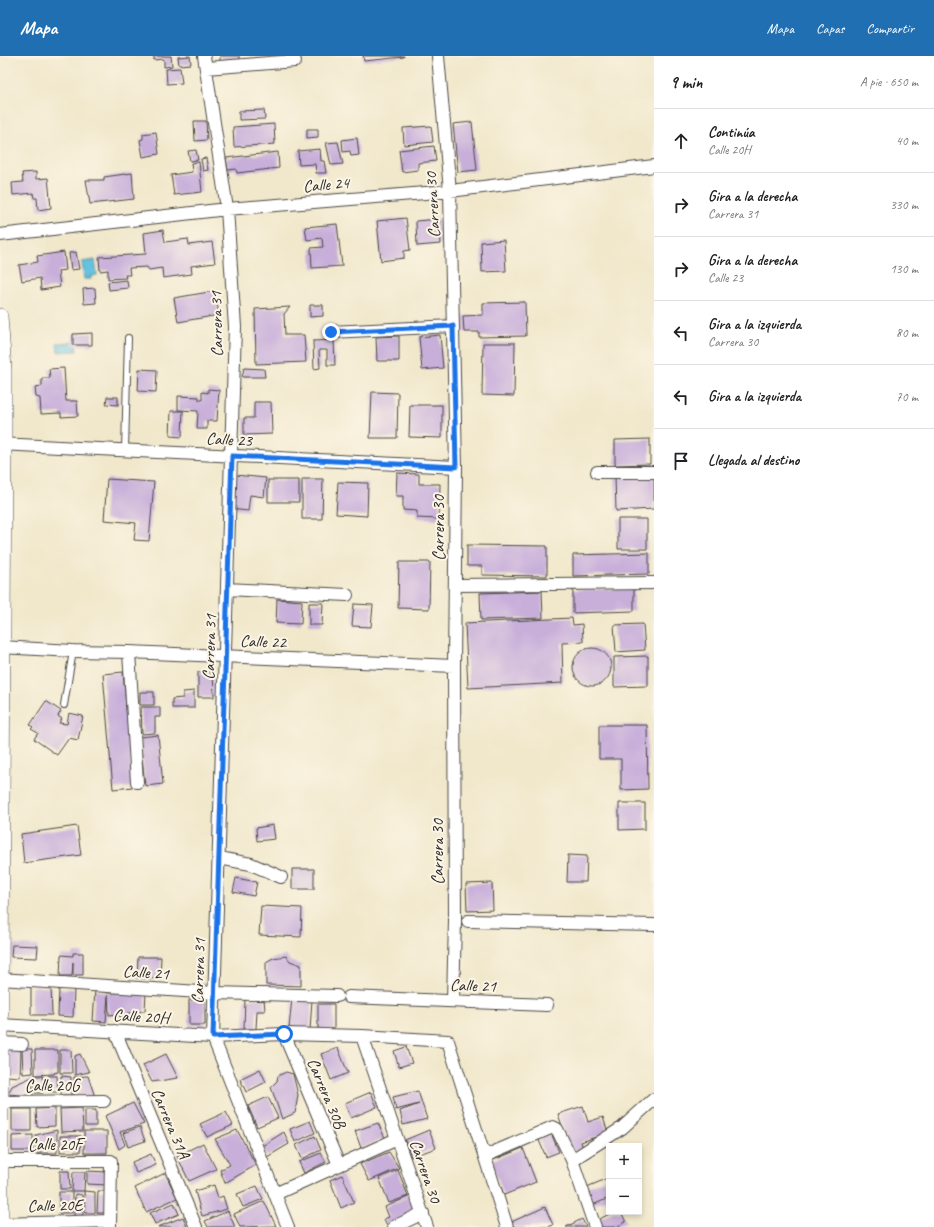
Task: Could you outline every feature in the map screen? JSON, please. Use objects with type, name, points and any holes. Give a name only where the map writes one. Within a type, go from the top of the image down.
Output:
[{"type":"street","name":"Carrera 31","points":[[204,56],[227,209],[236,327],[213,1037],[288,1227]]},
{"type":"street","name":"Carrera 30","points":[[438,56],[450,191],[456,467],[454,666],[455,921],[453,1001]]},
{"type":"street","points":[[206,68],[295,60]]},
{"type":"street","name":"Calle 24","points":[[0,235],[227,209],[450,191],[654,166]]},
{"type":"street","points":[[0,316],[4,369],[2,444],[0,979],[1,1225]]},
{"type":"street","points":[[331,332],[453,326]]},
{"type":"street","name":"Calle 23","points":[[2,444],[456,467]]},
{"type":"street","points":[[597,472],[654,472]]},
{"type":"street","points":[[455,585],[654,583]]},
{"type":"street","points":[[227,589],[348,595]]},
{"type":"street","name":"Calle 22","points":[[2,647],[73,652],[129,652],[454,666]]},
{"type":"street","points":[[129,652],[136,782]]},
{"type":"street","points":[[219,858],[251,864],[281,877]]},
{"type":"street","points":[[468,921],[654,925]]},
{"type":"street","name":"Calle 21","points":[[0,979],[215,993],[547,1005]]},
{"type":"street","name":"Calle 20H","points":[[0,1025],[213,1037],[284,1034],[362,1036],[448,1041],[485,1156]]},
{"type":"street","name":"Carrera 31A","points":[[115,1031],[196,1227]]},
{"type":"street","name":"Carrera 30B","points":[[284,1034],[338,1165]]},
{"type":"street","name":"Carrera 30","points":[[362,1036],[427,1227]]},
{"type":"street","points":[[1,1043],[22,1044]]},
{"type":"street","points":[[572,1160],[622,1128],[654,1099]]},
{"type":"street","name":"Calle 20G","points":[[1,1102],[104,1102]]},
{"type":"street","points":[[507,1227],[485,1156],[553,1126],[557,1129],[572,1160],[595,1227]]},
{"type":"street","points":[[275,1194],[397,1139]]},
{"type":"street","name":"Calle 20F","points":[[1,1161],[111,1161],[110,1224]]},
{"type":"street","points":[[394,1227],[423,1213]]},
{"type":"street","name":"Calle 20E","points":[[1,1225],[110,1224]]},
{"type":"lane","points":[[125,450],[128,338]]},
{"type":"lane","points":[[64,704],[73,652]]},
{"type":"water","points":[[95,260],[97,275],[91,276],[91,279],[84,279],[82,262]]},
{"type":"water","points":[[76,342],[77,351],[58,352],[57,343]]},
{"type":"building","points":[[154,56],[171,56],[172,66],[164,67],[164,59],[154,60]]},
{"type":"building","points":[[190,56],[191,64],[179,65],[178,57]]},
{"type":"building","points":[[220,56],[239,56],[240,63],[220,65]]},
{"type":"building","points":[[363,56],[404,56],[404,57],[364,61]]},
{"type":"building","points":[[180,68],[182,83],[167,84],[166,69]]},
{"type":"building","points":[[264,110],[265,119],[239,120],[239,111]]},
{"type":"building","points":[[194,121],[206,121],[207,140],[195,141]]},
{"type":"building","points":[[472,122],[477,170],[458,172],[453,124]]},
{"type":"building","points":[[274,124],[275,144],[234,147],[233,127]]},
{"type":"building","points":[[431,126],[433,142],[404,145],[403,128]]},
{"type":"building","points":[[307,129],[318,129],[318,137],[307,138]]},
{"type":"building","points":[[156,132],[159,154],[143,157],[140,140],[143,139],[143,134]]},
{"type":"building","points":[[357,138],[359,155],[351,156],[350,151],[343,152],[342,140]]},
{"type":"building","points":[[338,142],[343,164],[331,165],[326,143]]},
{"type":"building","points":[[434,146],[436,161],[418,163],[418,170],[402,172],[399,150]]},
{"type":"building","points":[[320,149],[321,161],[324,161],[326,173],[316,173],[315,164],[299,165],[298,151]]},
{"type":"building","points":[[196,150],[198,160],[190,161],[188,151]]},
{"type":"building","points":[[278,152],[279,168],[237,173],[236,169],[228,170],[226,158]]},
{"type":"building","points":[[206,158],[208,170],[203,171],[201,159]]},
{"type":"building","points":[[199,162],[202,192],[174,195],[171,175],[192,172],[191,163]]},
{"type":"building","points":[[36,172],[36,179],[48,178],[51,208],[38,210],[37,198],[34,198],[33,193],[13,195],[12,183],[23,182],[22,173]]},
{"type":"building","points":[[132,173],[134,199],[90,204],[86,180],[104,180],[104,177]]},
{"type":"building","points":[[406,218],[410,250],[404,251],[404,258],[381,261],[377,221]]},
{"type":"building","points":[[439,219],[441,244],[417,246],[416,221]]},
{"type":"building","points":[[337,224],[342,266],[312,268],[311,248],[323,247],[322,238],[307,240],[305,227]]},
{"type":"building","points":[[163,230],[165,242],[188,239],[189,245],[212,242],[215,263],[191,266],[192,274],[163,278],[162,268],[149,270],[147,267],[129,268],[130,275],[125,275],[126,278],[108,279],[108,270],[100,271],[99,257],[146,254],[144,233]]},
{"type":"building","points":[[504,240],[506,271],[482,272],[481,242]]},
{"type":"building","points":[[64,252],[66,270],[58,271],[60,287],[41,290],[40,278],[22,281],[19,265],[38,262],[37,256]]},
{"type":"building","points":[[76,252],[79,269],[71,270],[69,253]]},
{"type":"building","points":[[127,280],[128,288],[109,290],[108,282]]},
{"type":"building","points":[[95,288],[96,303],[84,304],[83,289]]},
{"type":"building","points":[[215,291],[219,315],[178,322],[174,298]]},
{"type":"building","points":[[525,302],[526,336],[479,337],[479,332],[464,332],[463,316],[483,315],[483,303]]},
{"type":"building","points":[[310,305],[323,305],[323,316],[310,317]]},
{"type":"building","points":[[290,307],[284,314],[285,335],[304,335],[306,362],[256,364],[255,309]]},
{"type":"building","points":[[92,333],[92,345],[73,345],[73,334]]},
{"type":"building","points":[[440,335],[443,368],[422,370],[419,337]]},
{"type":"building","points":[[399,336],[399,361],[377,361],[376,337]]},
{"type":"building","points":[[334,340],[335,365],[327,365],[327,350],[319,350],[320,368],[314,369],[313,341]]},
{"type":"building","points":[[483,343],[515,343],[514,396],[482,395]]},
{"type":"building","points":[[64,368],[66,401],[77,401],[78,416],[61,417],[61,413],[41,414],[40,398],[36,397],[35,387],[42,386],[42,378],[50,378],[49,369]]},
{"type":"building","points":[[244,368],[264,369],[265,377],[242,377]]},
{"type":"building","points":[[139,369],[157,370],[156,392],[138,391]]},
{"type":"building","points":[[208,389],[219,390],[217,421],[207,421],[207,429],[197,429],[198,411],[178,410],[178,396],[199,397],[199,400],[202,400],[202,392],[208,393]]},
{"type":"building","points":[[372,392],[398,393],[397,438],[370,438]]},
{"type":"building","points":[[107,397],[118,397],[118,405],[106,404]]},
{"type":"building","points":[[254,402],[271,402],[272,434],[244,435],[244,418],[254,418]]},
{"type":"building","points":[[410,405],[442,405],[442,438],[409,437]]},
{"type":"building","points":[[171,411],[183,411],[182,437],[170,436]]},
{"type":"building","points":[[650,439],[650,464],[615,465],[615,440]]},
{"type":"building","points":[[397,473],[419,474],[419,484],[440,484],[439,519],[417,518],[417,511],[403,510],[403,496],[396,496]]},
{"type":"building","points":[[235,475],[266,478],[264,497],[250,495],[248,511],[231,509]]},
{"type":"building","points":[[654,475],[654,509],[616,511],[615,476]]},
{"type":"building","points":[[107,479],[154,482],[149,541],[134,540],[136,523],[104,520]]},
{"type":"building","points":[[302,479],[323,479],[322,519],[302,519]]},
{"type":"building","points":[[268,480],[299,480],[299,502],[268,502]]},
{"type":"building","points":[[338,482],[368,483],[367,516],[336,514]]},
{"type":"building","points":[[618,519],[647,519],[647,549],[618,549]]},
{"type":"building","points":[[467,545],[547,546],[547,576],[482,575],[482,566],[467,566]]},
{"type":"building","points":[[649,553],[649,574],[573,576],[573,555]]},
{"type":"building","points":[[399,562],[430,562],[429,609],[398,608]]},
{"type":"building","points":[[634,588],[634,611],[573,613],[573,590]]},
{"type":"building","points":[[542,591],[543,618],[481,620],[480,593]]},
{"type":"building","points":[[277,599],[302,601],[301,624],[276,623]]},
{"type":"building","points":[[309,603],[323,603],[322,625],[309,625]]},
{"type":"building","points":[[354,604],[373,605],[371,627],[352,626]]},
{"type":"building","points":[[572,618],[573,625],[582,624],[583,642],[562,643],[563,683],[468,688],[465,623]]},
{"type":"building","points":[[643,624],[645,650],[616,652],[614,625]]},
{"type":"building","points":[[588,648],[596,648],[606,653],[610,660],[610,674],[606,681],[596,686],[588,686],[578,681],[576,678],[573,671],[573,663],[578,653],[581,651]]},
{"type":"building","points":[[648,656],[648,686],[614,687],[614,657]]},
{"type":"building","points":[[123,672],[133,787],[113,789],[103,674]]},
{"type":"building","points":[[198,672],[213,672],[214,697],[198,697]]},
{"type":"building","points":[[194,691],[194,708],[172,708],[172,699],[183,698],[183,692]]},
{"type":"building","points":[[140,692],[154,692],[154,705],[140,705]]},
{"type":"building","points":[[46,701],[61,711],[58,716],[62,719],[59,723],[67,724],[69,713],[83,716],[78,740],[69,738],[57,755],[34,739],[38,733],[31,729],[33,727],[30,725]]},
{"type":"building","points":[[141,707],[160,707],[160,717],[155,717],[155,733],[142,734]]},
{"type":"building","points":[[599,725],[647,725],[648,789],[621,790],[621,759],[599,759]]},
{"type":"building","points":[[158,735],[163,784],[145,786],[140,737]]},
{"type":"building","points":[[619,803],[645,803],[645,829],[619,830]]},
{"type":"building","points":[[273,825],[275,839],[257,841],[256,828]]},
{"type":"building","points":[[77,826],[81,855],[24,863],[21,834]]},
{"type":"building","points":[[568,855],[587,856],[586,882],[567,882]]},
{"type":"building","points":[[292,869],[314,869],[314,889],[292,889]]},
{"type":"building","points":[[236,878],[257,882],[254,896],[233,892]]},
{"type":"building","points":[[492,883],[493,910],[467,911],[466,884]]},
{"type":"building","points":[[261,906],[302,908],[301,937],[259,935]]},
{"type":"building","points":[[12,945],[38,946],[37,958],[11,957]]},
{"type":"building","points":[[73,953],[83,953],[83,975],[73,975],[73,962],[72,976],[60,976],[61,955],[73,956]]},
{"type":"building","points":[[286,956],[290,961],[301,965],[301,986],[266,985],[266,962],[273,958]]},
{"type":"building","points":[[138,957],[161,957],[160,979],[137,978]]},
{"type":"building","points":[[31,987],[51,987],[52,1015],[31,1015]]},
{"type":"building","points":[[59,989],[74,989],[73,1017],[58,1016]]},
{"type":"building","points":[[95,990],[108,993],[146,992],[145,1011],[140,1011],[140,1018],[132,1018],[132,1013],[128,1013],[128,1017],[120,1017],[120,1014],[109,1015],[108,995],[106,1022],[93,1021]]},
{"type":"building","points":[[292,998],[312,1000],[310,1030],[289,1028]]},
{"type":"building","points":[[245,999],[264,999],[265,1011],[257,1011],[256,1029],[244,1029]]},
{"type":"building","points":[[189,1000],[205,1000],[205,1025],[189,1025]]},
{"type":"building","points":[[318,1004],[334,1004],[334,1030],[318,1030]]},
{"type":"building","points":[[406,1047],[412,1063],[399,1067],[394,1051]]},
{"type":"building","points":[[338,1048],[348,1073],[331,1080],[321,1054]]},
{"type":"building","points":[[8,1049],[21,1050],[20,1077],[7,1076]]},
{"type":"building","points":[[22,1049],[32,1049],[33,1073],[23,1074]]},
{"type":"building","points":[[35,1050],[58,1050],[58,1072],[54,1074],[35,1075]]},
{"type":"building","points":[[60,1050],[71,1050],[72,1073],[60,1073]]},
{"type":"building","points":[[80,1054],[89,1072],[75,1075],[75,1056]]},
{"type":"building","points":[[166,1054],[178,1078],[152,1082],[143,1065]]},
{"type":"building","points":[[260,1069],[266,1082],[246,1092],[240,1079]]},
{"type":"building","points":[[286,1072],[293,1074],[298,1095],[295,1113],[282,1119],[271,1087],[277,1081],[278,1076]]},
{"type":"building","points":[[35,1076],[43,1076],[43,1093],[35,1093]]},
{"type":"building","points":[[48,1076],[57,1076],[58,1092],[48,1092]]},
{"type":"building","points":[[61,1076],[71,1077],[71,1095],[61,1095]]},
{"type":"building","points":[[88,1076],[95,1097],[74,1096],[74,1077]]},
{"type":"building","points":[[32,1077],[33,1096],[8,1094],[12,1086]]},
{"type":"building","points":[[418,1091],[427,1119],[403,1125],[400,1111],[419,1104],[396,1110],[393,1097]]},
{"type":"building","points":[[371,1092],[377,1107],[351,1118],[345,1103]]},
{"type":"building","points":[[268,1097],[278,1118],[257,1127],[248,1106]]},
{"type":"building","points":[[133,1103],[144,1124],[120,1132],[125,1145],[119,1149],[105,1116]]},
{"type":"building","points":[[583,1106],[588,1122],[603,1117],[608,1133],[581,1142],[583,1148],[571,1152],[558,1114]]},
{"type":"building","points":[[55,1108],[55,1126],[37,1127],[36,1109]]},
{"type":"building","points":[[82,1108],[83,1131],[61,1132],[60,1109]]},
{"type":"building","points":[[12,1109],[31,1109],[31,1131],[12,1131]]},
{"type":"building","points":[[85,1110],[96,1110],[96,1126],[85,1126]]},
{"type":"building","points":[[226,1112],[233,1125],[207,1137],[200,1124]]},
{"type":"building","points":[[310,1121],[315,1133],[295,1142],[290,1129]]},
{"type":"building","points":[[378,1123],[385,1138],[361,1148],[355,1131]]},
{"type":"building","points":[[140,1127],[145,1141],[128,1147],[123,1133]]},
{"type":"building","points":[[57,1130],[57,1153],[37,1153],[36,1135]]},
{"type":"building","points":[[237,1130],[256,1165],[225,1183],[220,1170],[230,1165],[215,1139]]},
{"type":"building","points":[[429,1130],[436,1148],[411,1157],[405,1140]]},
{"type":"building","points":[[84,1131],[107,1131],[107,1153],[84,1153]]},
{"type":"building","points":[[284,1132],[289,1144],[267,1157],[262,1146]]},
{"type":"building","points":[[551,1133],[559,1152],[546,1157],[538,1138]]},
{"type":"building","points":[[33,1135],[33,1151],[12,1151],[12,1136]]},
{"type":"building","points":[[60,1136],[81,1136],[80,1152],[60,1152]]},
{"type":"building","points":[[315,1136],[321,1150],[302,1159],[296,1145]]},
{"type":"building","points":[[203,1143],[216,1169],[189,1181],[177,1156]]},
{"type":"building","points":[[523,1148],[536,1182],[504,1195],[491,1161]]},
{"type":"building","points":[[389,1152],[399,1168],[369,1181],[360,1164]]},
{"type":"building","points":[[321,1153],[326,1162],[304,1173],[299,1162]]},
{"type":"building","points":[[151,1154],[156,1165],[136,1173],[132,1162]]},
{"type":"building","points":[[398,1170],[408,1196],[389,1203],[379,1178]]},
{"type":"building","points":[[60,1171],[69,1171],[70,1189],[60,1189]]},
{"type":"building","points":[[87,1171],[108,1172],[108,1185],[87,1184]]},
{"type":"building","points":[[73,1172],[85,1172],[84,1191],[72,1191]]},
{"type":"building","points":[[165,1173],[177,1198],[146,1212],[135,1188]]},
{"type":"building","points":[[342,1175],[354,1202],[341,1208],[330,1180]]},
{"type":"building","points":[[606,1179],[606,1199],[590,1206],[582,1189]]},
{"type":"building","points":[[214,1185],[218,1198],[223,1196],[227,1209],[202,1216],[195,1191]]},
{"type":"building","points":[[257,1186],[263,1199],[243,1207],[237,1194]]},
{"type":"building","points":[[84,1191],[95,1192],[95,1213],[85,1213]]},
{"type":"building","points":[[98,1191],[110,1191],[110,1213],[97,1213]]},
{"type":"building","points":[[59,1192],[72,1192],[72,1213],[59,1213]]},
{"type":"building","points":[[75,1194],[82,1195],[83,1215],[74,1216]]},
{"type":"building","points":[[410,1196],[418,1213],[388,1227],[384,1219],[389,1217],[385,1207]]},
{"type":"building","points":[[264,1201],[276,1226],[240,1227],[234,1214]]},
{"type":"building","points":[[174,1203],[179,1214],[155,1224],[150,1213]]},
{"type":"building","points":[[545,1207],[553,1225],[548,1227],[511,1227],[509,1223]]},
{"type":"building","points":[[228,1211],[235,1227],[208,1227],[205,1221]]},
{"type":"building","points":[[607,1215],[622,1215],[626,1222],[616,1227],[599,1227],[596,1221]]},
{"type":"building","points":[[183,1217],[187,1227],[158,1227]]},
{"type":"building","points":[[582,1219],[586,1227],[566,1227]]},
{"type":"route","points":[[284,1034],[213,1037],[232,456],[456,467],[453,326],[331,332]]}]
